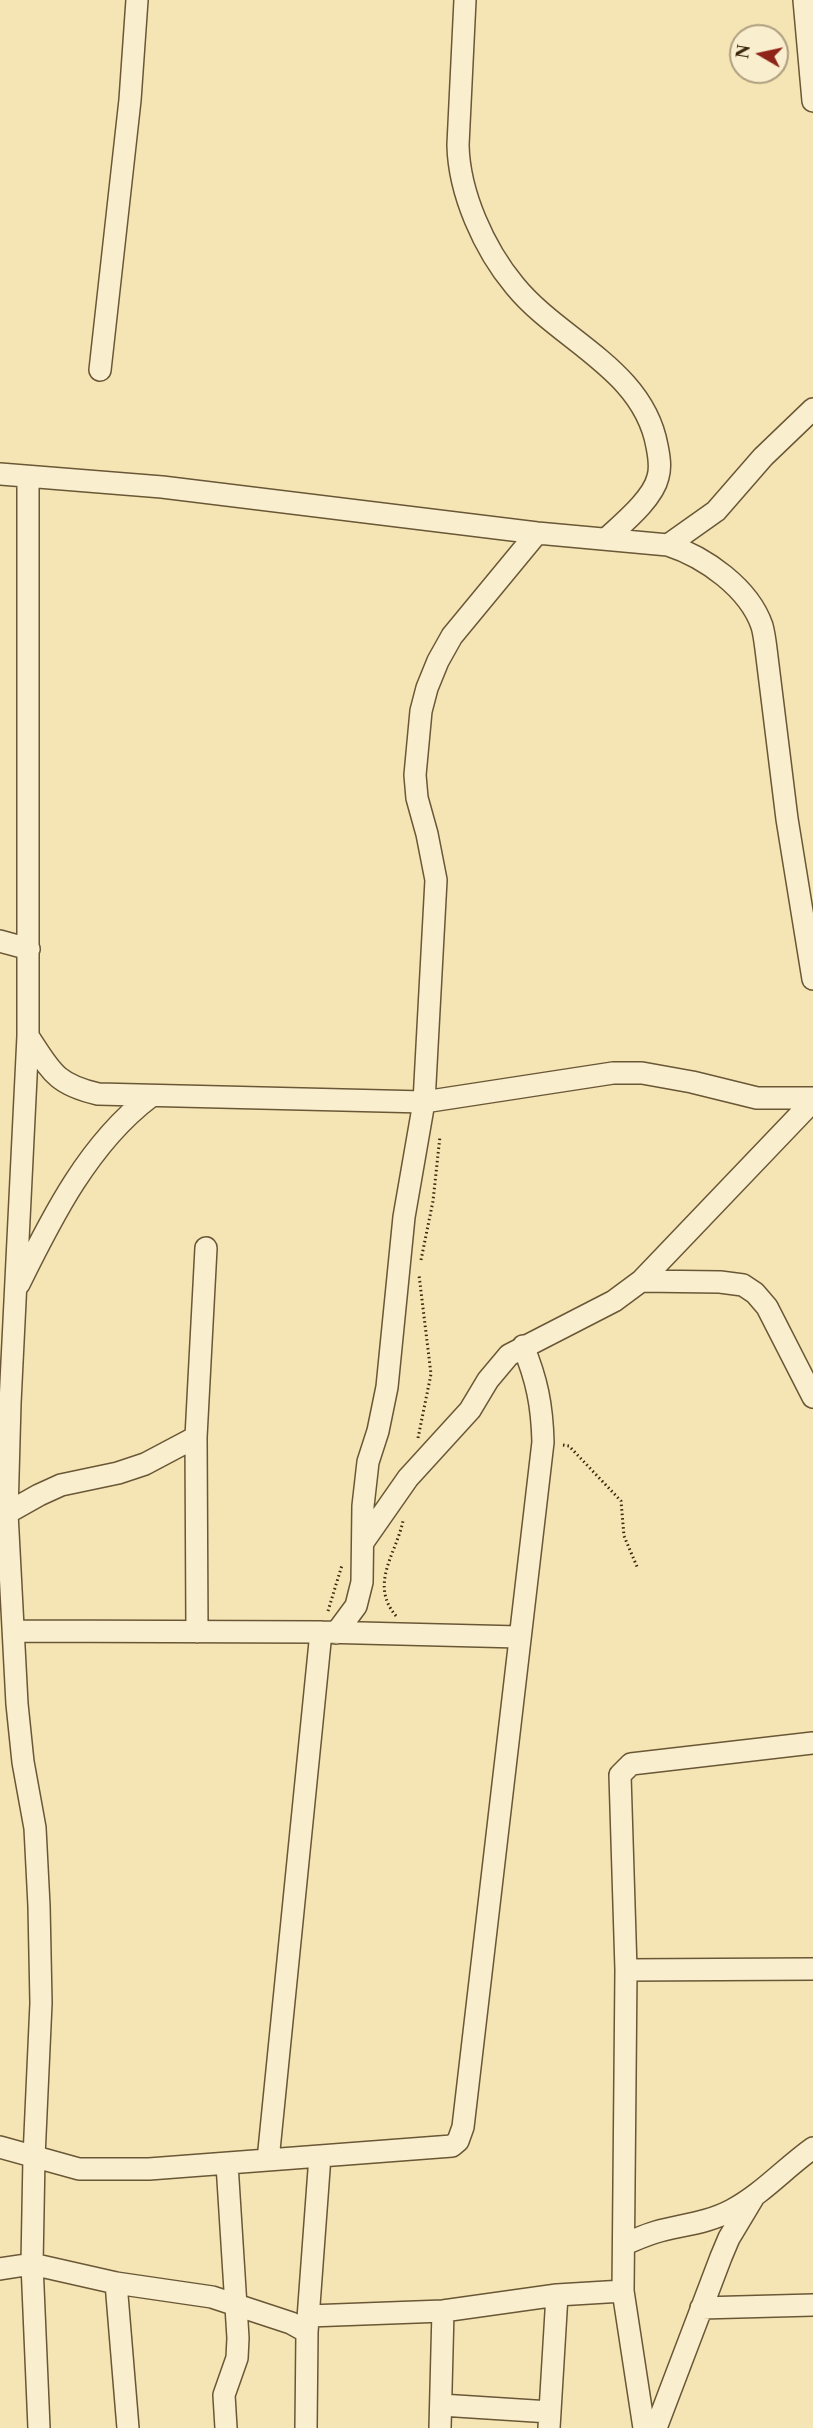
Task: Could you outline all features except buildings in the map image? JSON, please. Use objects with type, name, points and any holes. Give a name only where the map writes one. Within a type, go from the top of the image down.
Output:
[{"type":"street","points":[[100,370],[130,100],[137,0]]},
{"type":"street","points":[[465,0],[458,145],[458,168],[464,192],[492,252],[515,287],[546,316],[614,371],[640,403],[654,426],[660,461],[658,478],[652,491],[637,509],[606,539]]},
{"type":"street","points":[[804,0],[813,101]]},
{"type":"street","points":[[668,545],[694,529],[716,511],[763,457],[813,409]]},
{"type":"street","points":[[0,474],[162,487],[537,532],[668,545],[686,551],[705,562],[729,580],[751,607],[761,625],[787,819],[809,931],[813,979]]},
{"type":"street","points":[[28,477],[28,1036],[7,1513],[23,1762],[35,1828],[39,1906],[41,2003],[32,2264],[39,2428]]},
{"type":"street","points":[[268,2160],[328,1633],[356,1605],[362,1582],[363,1506],[368,1462],[378,1431],[387,1387],[404,1217],[424,1102],[436,880],[417,798],[415,775],[422,711],[427,688],[438,661],[453,636],[537,532]]},
{"type":"street","points":[[0,941],[28,949]]},
{"type":"street","points":[[28,1036],[54,1075],[67,1083],[98,1094],[424,1102],[613,1073],[642,1073],[692,1082],[757,1098],[813,1100]]},
{"type":"street","points":[[15,1293],[40,1239],[99,1147],[116,1125],[150,1097]]},
{"type":"street","points":[[363,1542],[408,1478],[470,1410],[488,1380],[508,1355],[614,1301],[641,1281],[813,1100]]},
{"type":"street","points":[[197,1632],[196,1437],[206,1248]]},
{"type":"street","points":[[641,1281],[720,1282],[742,1285],[755,1293],[767,1306],[813,1397]]},
{"type":"street","points":[[0,2148],[79,2169],[149,2169],[452,2146],[458,2140],[463,2127],[543,1442],[542,1409],[535,1376],[523,1346]]},
{"type":"street","points":[[7,1513],[61,1485],[118,1473],[145,1464],[196,1437]]},
{"type":"street","points":[[14,1631],[519,1637]]},
{"type":"street","points":[[644,2428],[623,2291],[626,1970],[620,1775],[631,1764],[813,1743]]},
{"type":"street","points":[[626,1970],[813,1969]]},
{"type":"street","points":[[625,2244],[656,2232],[703,2222],[729,2212],[753,2198],[793,2162],[813,2148]]},
{"type":"street","points":[[306,2428],[308,2324],[320,2156]]},
{"type":"street","points":[[226,2428],[224,2395],[227,2380],[237,2358],[227,2164]]},
{"type":"street","points":[[656,2428],[729,2238],[753,2198]]},
{"type":"street","points":[[0,2269],[32,2264],[116,2283],[212,2297],[291,2323],[308,2324],[443,2311],[557,2295],[623,2291]]},
{"type":"street","points":[[116,2283],[128,2428]]},
{"type":"street","points":[[441,2405],[549,2420],[557,2295]]},
{"type":"street","points":[[701,2308],[813,2305]]},
{"type":"street","points":[[440,2428],[443,2311]]},
{"type":"path","points":[[543,1442],[569,1446],[621,1501],[624,1536],[638,1569]]}]
